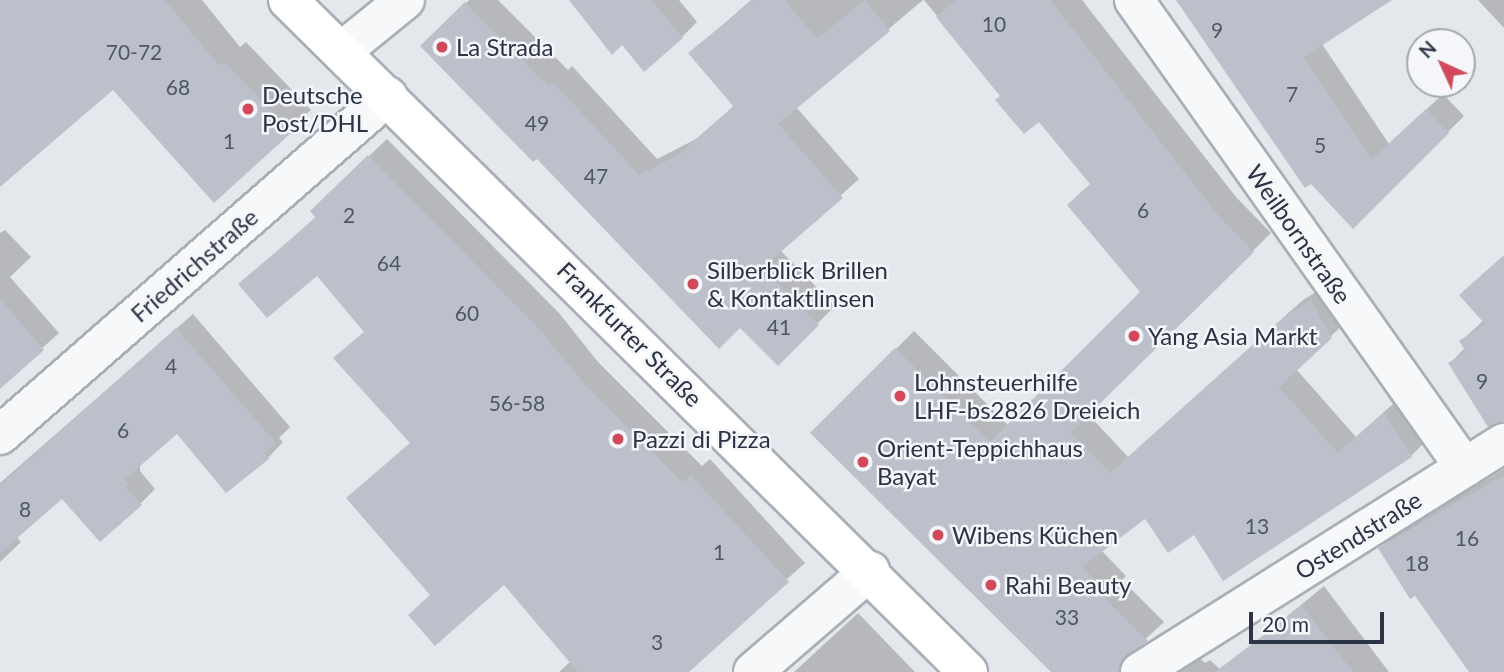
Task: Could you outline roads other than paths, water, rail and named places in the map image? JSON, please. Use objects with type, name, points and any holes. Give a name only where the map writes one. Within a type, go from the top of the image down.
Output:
[{"type":"street","name":"Frankfurter Straße","points":[[288,0],[870,571],[968,672]]},
{"type":"street","points":[[342,51],[405,0]]},
{"type":"street","name":"Weilbornstraße","points":[[1134,0],[1465,468]]},
{"type":"street","name":"Friedrichstraße","points":[[0,435],[388,96]]},
{"type":"street","name":"Ostendstraße","points":[[1140,672],[1504,443]]},
{"type":"street","points":[[753,672],[870,571]]},
{"type":"place","name":"La Strada","points":[[442,47]]},
{"type":"place","name":"Deutsche Post/DHL","points":[[248,109]]},
{"type":"place","name":"Silberblick Brillen & Kontaktlinsen","points":[[693,284]]},
{"type":"place","name":"Yang Asia Markt","points":[[1134,336]]},
{"type":"place","name":"Lohnsteuerhilfe LHF-bs2826 Dreieich","points":[[900,396]]},
{"type":"place","name":"Pazzi di Pizza","points":[[618,439]]},
{"type":"place","name":"Orient-Teppichhaus Bayat","points":[[863,462]]},
{"type":"place","name":"Wibens Küchen","points":[[938,535]]},
{"type":"place","name":"Rahi Beauty","points":[[991,585]]}]
